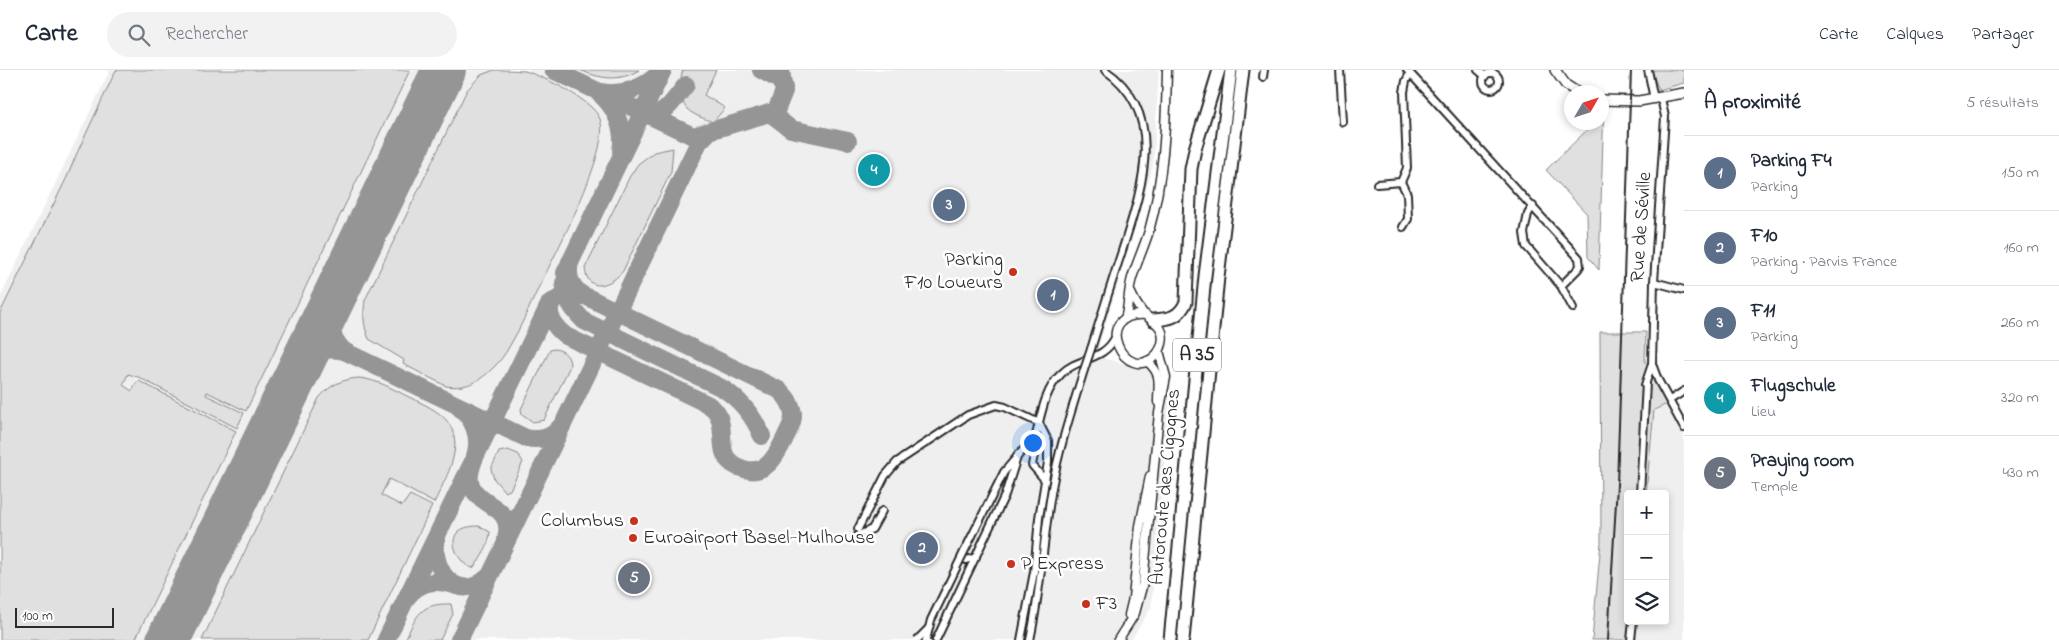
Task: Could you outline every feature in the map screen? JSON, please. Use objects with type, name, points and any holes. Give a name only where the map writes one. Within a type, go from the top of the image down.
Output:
[{"type":"highway","points":[[1150,317],[1167,319],[1176,316],[1183,310],[1186,302],[1191,169],[1195,149],[1220,70]]},
{"type":"highway","name":"Autoroute des Cigognes","points":[[1170,640],[1205,276],[1231,70]]},
{"type":"highway","name":"Autoroute des Cigognes","points":[[1183,640],[1218,277],[1243,70]]},
{"type":"main road","points":[[1555,70],[1566,85]]},
{"type":"main road","points":[[1609,100],[1639,101],[1658,99],[1684,92]]},
{"type":"street","points":[[1030,640],[1039,591],[1052,488],[1063,441],[1090,349],[1138,200],[1144,163],[1145,138],[1141,118],[1127,92],[1105,70]]},
{"type":"street","points":[[1125,319],[1132,279],[1149,230],[1157,195],[1163,158],[1167,70]]},
{"type":"street","points":[[1263,78],[1264,70]]},
{"type":"street","points":[[1340,70],[1344,122]]},
{"type":"street","name":"Rue de Séville","points":[[1640,490],[1645,385],[1652,362],[1654,282],[1665,117],[1648,70]]},
{"type":"street","points":[[1401,182],[1407,168],[1404,92],[1409,72],[1533,206],[1580,262],[1578,269],[1560,286]]},
{"type":"street","points":[[1377,184],[1401,182]]},
{"type":"street","points":[[1401,182],[1408,194],[1408,218],[1403,227]]},
{"type":"street","points":[[1533,206],[1528,214],[1524,241],[1560,286],[1573,308]]},
{"type":"street","points":[[1654,282],[1684,290]]},
{"type":"street","points":[[1120,637],[1131,620],[1139,602],[1145,563],[1159,413],[1166,377],[1159,351],[1163,338],[1162,331],[1131,293]]},
{"type":"street","points":[[1045,480],[1032,465],[1037,441],[1036,435],[1046,399],[1060,375],[1073,365],[1096,357],[1106,351],[1115,338],[1120,324],[1125,319],[1132,316],[1150,317]]},
{"type":"street","points":[[1115,338],[1120,352],[1132,361],[1147,361],[1159,351]]},
{"type":"street","points":[[1147,361],[1155,368],[1158,375],[1159,413]]},
{"type":"street","points":[[1652,362],[1684,428]]},
{"type":"street","points":[[1670,400],[1684,391]]},
{"type":"street","points":[[882,510],[872,529],[857,533],[885,476],[897,462],[968,415],[996,405],[1039,423],[1048,441],[1048,462],[1034,572],[1022,640]]},
{"type":"street","points":[[926,640],[931,620],[1004,472],[1036,435]]},
{"type":"street","points":[[936,640],[1005,495],[1018,454]]},
{"type":"street","points":[[1120,637],[1132,606],[1147,487],[1154,462]]},
{"type":"street","points":[[1138,550],[1145,563]]},
{"type":"street","points":[[966,560],[976,557]]},
{"type":"street","points":[[1631,640],[1633,625]]},
{"type":"street","points":[[917,640],[930,627]]},
{"type":"shaded area","points":[[110,70],[1159,70],[1153,167],[1097,352],[1106,359],[1172,376],[1151,608],[1131,640],[0,640],[0,298]]},
{"type":"shaded area","points":[[116,70],[410,70],[246,411],[207,392],[206,395],[244,413],[237,428],[138,377],[128,374],[123,385],[132,391],[139,381],[236,431],[135,640],[0,640],[0,313],[67,177]]},
{"type":"shaded area","points":[[494,70],[525,71],[567,90],[588,104],[596,112],[600,119],[601,134],[590,178],[579,204],[521,326],[506,353],[493,368],[477,381],[453,387],[446,386],[403,364],[404,360],[369,339],[364,320],[365,300],[467,90],[481,75]]},
{"type":"shaded area","points":[[580,70],[639,70],[625,76],[610,78]]},
{"type":"shaded area","points":[[683,70],[716,70],[704,95],[725,108],[713,122],[692,113],[684,105],[680,90]]},
{"type":"shaded area","points":[[1651,70],[1684,70],[1684,83],[1659,90]]},
{"type":"shaded area","points":[[1587,130],[1603,130],[1599,270],[1588,257],[1587,214],[1546,170]]},
{"type":"shaded area","points":[[673,148],[671,172],[623,271],[607,283],[595,285],[590,282],[585,268],[630,176],[638,164],[654,152]]},
{"type":"shaded area","points":[[1600,332],[1646,332],[1645,361],[1667,404],[1654,410],[1646,490],[1624,490],[1624,625],[1631,625],[1629,640],[1592,640],[1601,542]]},
{"type":"shaded area","points":[[554,349],[566,354],[570,366],[544,420],[533,422],[522,414],[521,409],[550,350]]},
{"type":"shaded area","points":[[359,378],[385,385],[437,412],[447,422],[453,432],[455,444],[450,468],[434,503],[389,479],[381,495],[402,506],[410,495],[432,506],[368,640],[202,640],[319,398],[337,384]]},
{"type":"shaded area","points":[[1667,404],[1684,434],[1684,640],[1629,640],[1631,625],[1669,625],[1669,490],[1646,490],[1654,410]]},
{"type":"shaded area","points":[[508,450],[518,454],[523,462],[510,490],[505,492],[494,479],[491,469],[499,452]]},
{"type":"shaded area","points":[[479,526],[490,532],[484,551],[473,568],[460,559],[454,543],[457,533],[462,529]]},
{"type":"shaded area","points":[[441,604],[451,604],[453,614],[440,640],[405,640],[417,617],[426,608]]},
{"type":"taxiway","points":[[553,70],[693,136],[776,111],[784,91],[781,70]]},
{"type":"taxiway","points":[[565,273],[663,70]]},
{"type":"taxiway","points":[[761,70],[779,80],[784,88]]},
{"type":"taxiway","points":[[602,92],[618,93],[633,90],[648,82],[660,72]]},
{"type":"taxiway","points":[[643,113],[650,115],[663,111],[673,102],[686,85]]},
{"type":"taxiway","points":[[602,96],[612,108],[619,121],[622,136],[621,151]]},
{"type":"taxiway","points":[[770,113],[791,129],[848,141]]},
{"type":"taxiway","points":[[459,640],[699,142],[707,134]]},
{"type":"taxiway","points":[[570,262],[570,280],[581,294],[779,390],[791,405],[793,419],[775,457],[759,469],[744,469],[734,465],[724,453],[721,423],[717,413],[711,406],[562,333],[551,317],[550,303],[566,295],[584,296]]},
{"type":"taxiway","points":[[564,283],[570,304],[584,321],[722,388],[746,409],[755,421],[762,436]]},
{"type":"taxiway","points":[[300,367],[309,357],[324,350],[344,351],[335,340],[330,328],[332,301]]},
{"type":"taxiway","points":[[386,640],[550,303]]},
{"type":"taxiway","points":[[344,351],[526,438],[546,438],[561,426]]},
{"type":"taxiway","points":[[460,408],[472,422],[477,440],[470,482],[474,491],[500,512],[505,519],[507,527],[506,539]]},
{"type":"taxiway","points":[[436,539],[438,562],[442,572],[449,581],[457,586],[467,587],[477,585],[488,577]]},
{"type":"taxiway","points":[[408,596],[419,587],[431,582],[443,582],[457,586]]},
{"type":"runway","points":[[168,640],[444,70]]},
{"type":"railway","points":[[1608,640],[1617,485],[1631,70]]},
{"type":"place","name":"Flugschule","points":[[874,170]]},
{"type":"place","name":"F11","points":[[949,205]]},
{"type":"place","name":"Parking F10 Loueurs","points":[[1013,272]]},
{"type":"place","name":"Parking F4","points":[[1053,295]]},
{"type":"place","name":"Columbus","points":[[634,521]]},
{"type":"place","name":"Euroairport Basel-Mulhouse","points":[[633,538]]},
{"type":"place","name":"F10","points":[[922,548]]},
{"type":"place","name":"P Express","points":[[1011,564]]},
{"type":"place","name":"Praying room","points":[[634,578]]},
{"type":"place","name":"F3","points":[[1086,604]]}]
